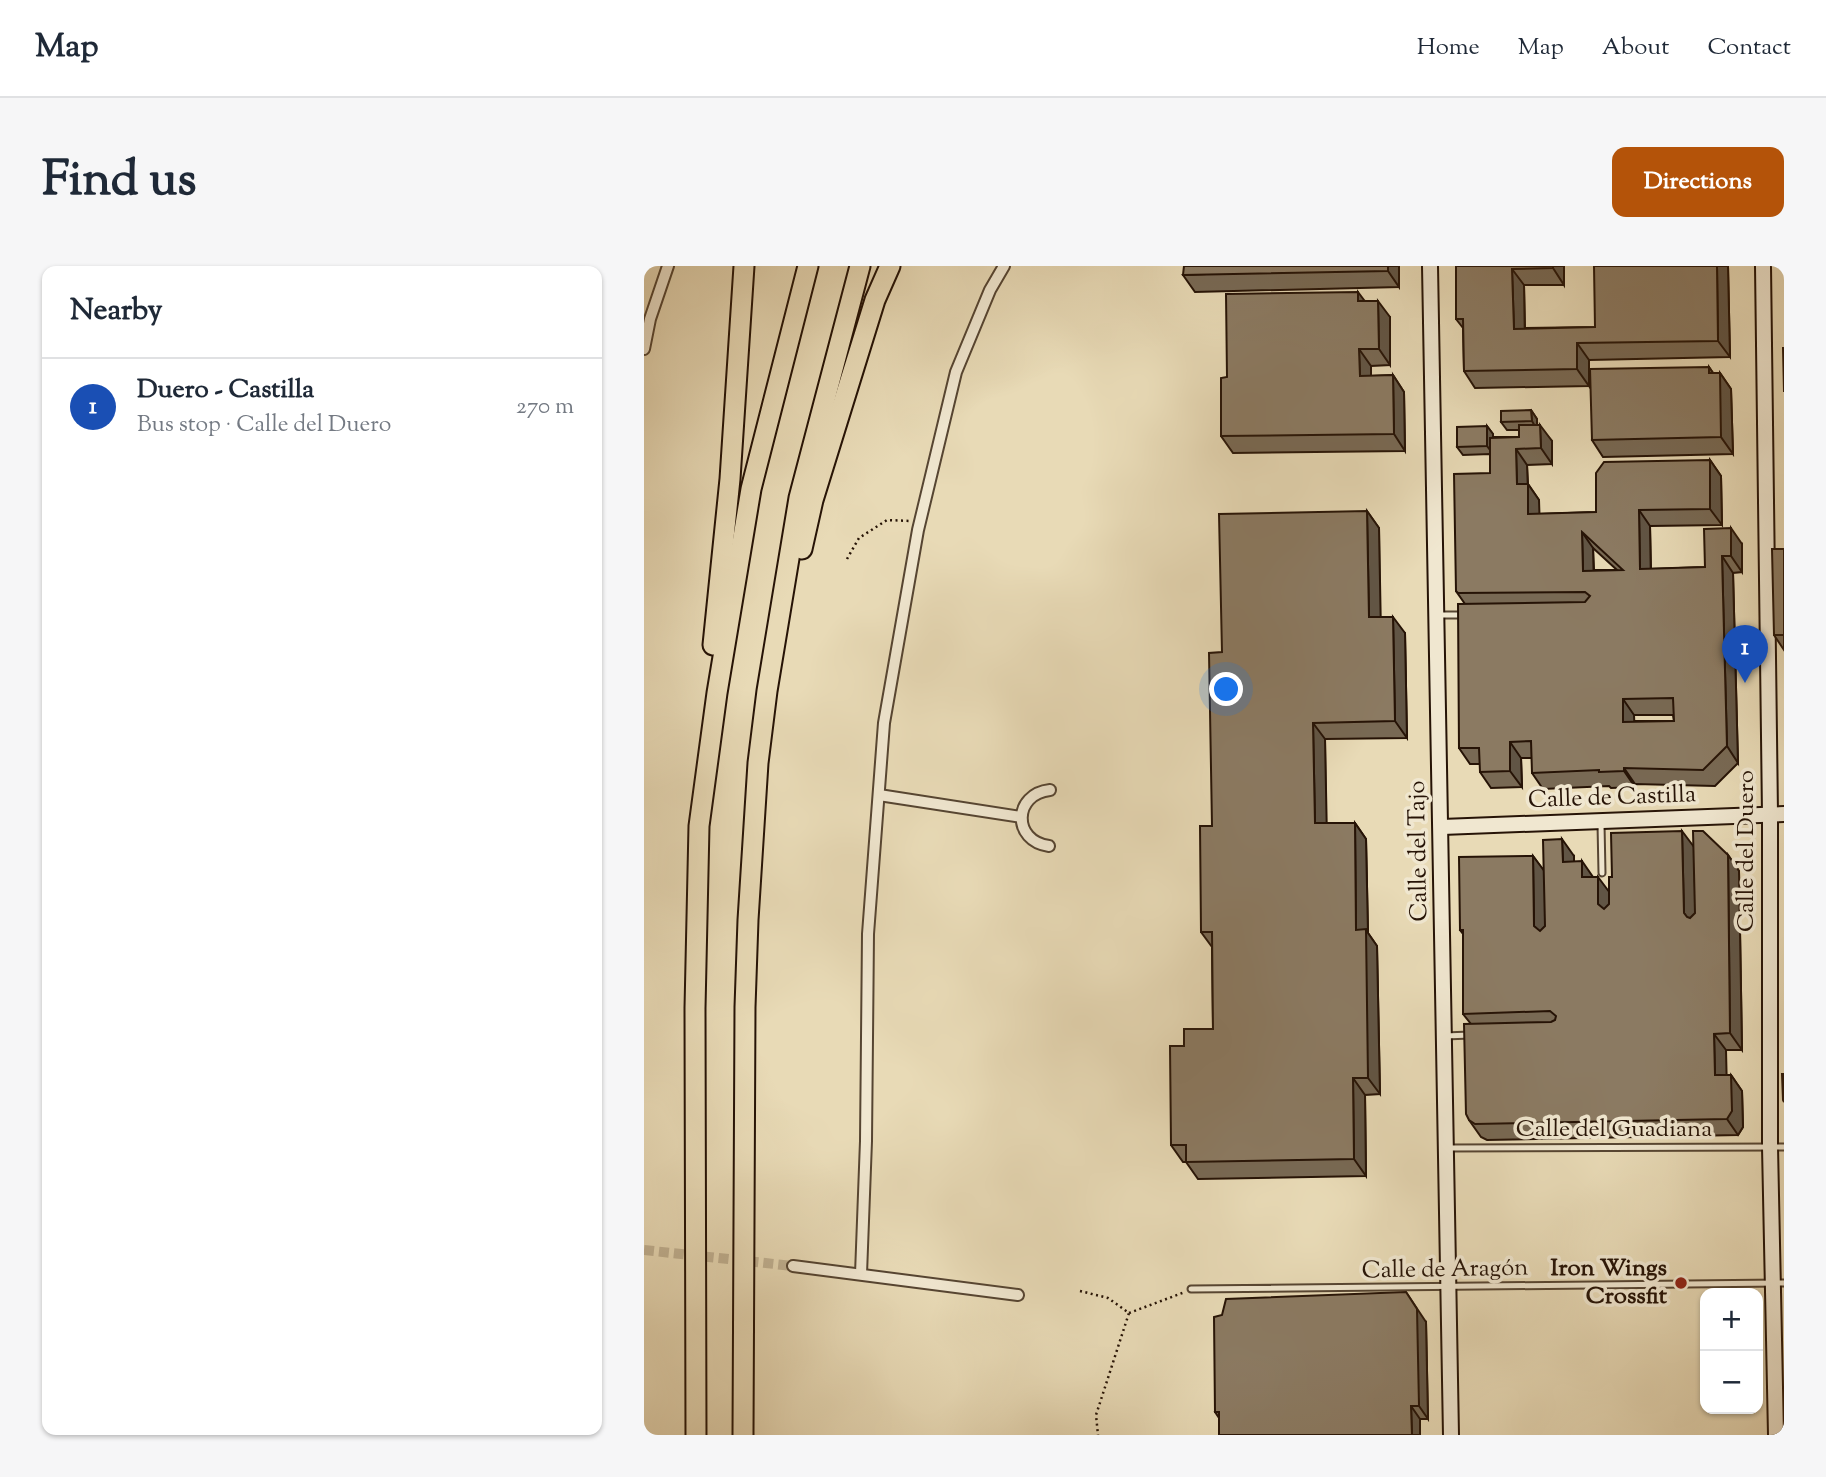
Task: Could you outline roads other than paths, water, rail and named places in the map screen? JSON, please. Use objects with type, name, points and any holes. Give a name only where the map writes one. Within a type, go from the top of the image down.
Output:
[{"type":"highway","points":[[696,1435],[695,1008],[699,826],[712,655],[730,479],[744,266]]},
{"type":"highway","points":[[699,826],[717,693],[751,489],[808,266]]},
{"type":"highway","points":[[743,1435],[745,1007],[747,920],[758,763],[796,512],[860,266]]},
{"type":"highway","points":[[747,920],[791,600],[813,500],[874,300],[890,266]]},
{"type":"street","points":[[644,349],[650,318],[668,266]]},
{"type":"street","points":[[861,1274],[866,1141],[868,934],[884,723],[920,521],[956,372],[990,290],[1004,266]]},
{"type":"street","points":[[990,290],[1010,266]]},
{"type":"street","name":"Calle del Tajo","points":[[1430,266],[1451,1435]]},
{"type":"street","name":"Calle del Duero","points":[[1763,266],[1777,814],[1779,1283],[1776,1435]]},
{"type":"street","points":[[1049,790],[1031,797],[1021,817],[1022,826],[1029,837],[1049,846]]},
{"type":"street","points":[[879,795],[1021,817]]},
{"type":"street","name":"Calle de Castilla","points":[[1441,827],[1549,827],[1698,821],[1777,814]]},
{"type":"street","points":[[793,1266],[1018,1295]]},
{"type":"lane","points":[[1437,615],[1477,615]]},
{"type":"lane","points":[[1602,873],[1610,824]]},
{"type":"lane","points":[[1445,1036],[1471,1035]]},
{"type":"lane","name":"Calle del Guadiana","points":[[1445,1148],[1777,1147]]},
{"type":"lane","name":"Calle de Aragón","points":[[1191,1289],[1779,1283]]},
{"type":"tunnel","points":[[644,1250],[793,1266]]},
{"type":"place","name":"Duero - Castilla","points":[[1745,683]]},
{"type":"place","name":"Iron Wings Crossfit","points":[[1681,1283]]}]
